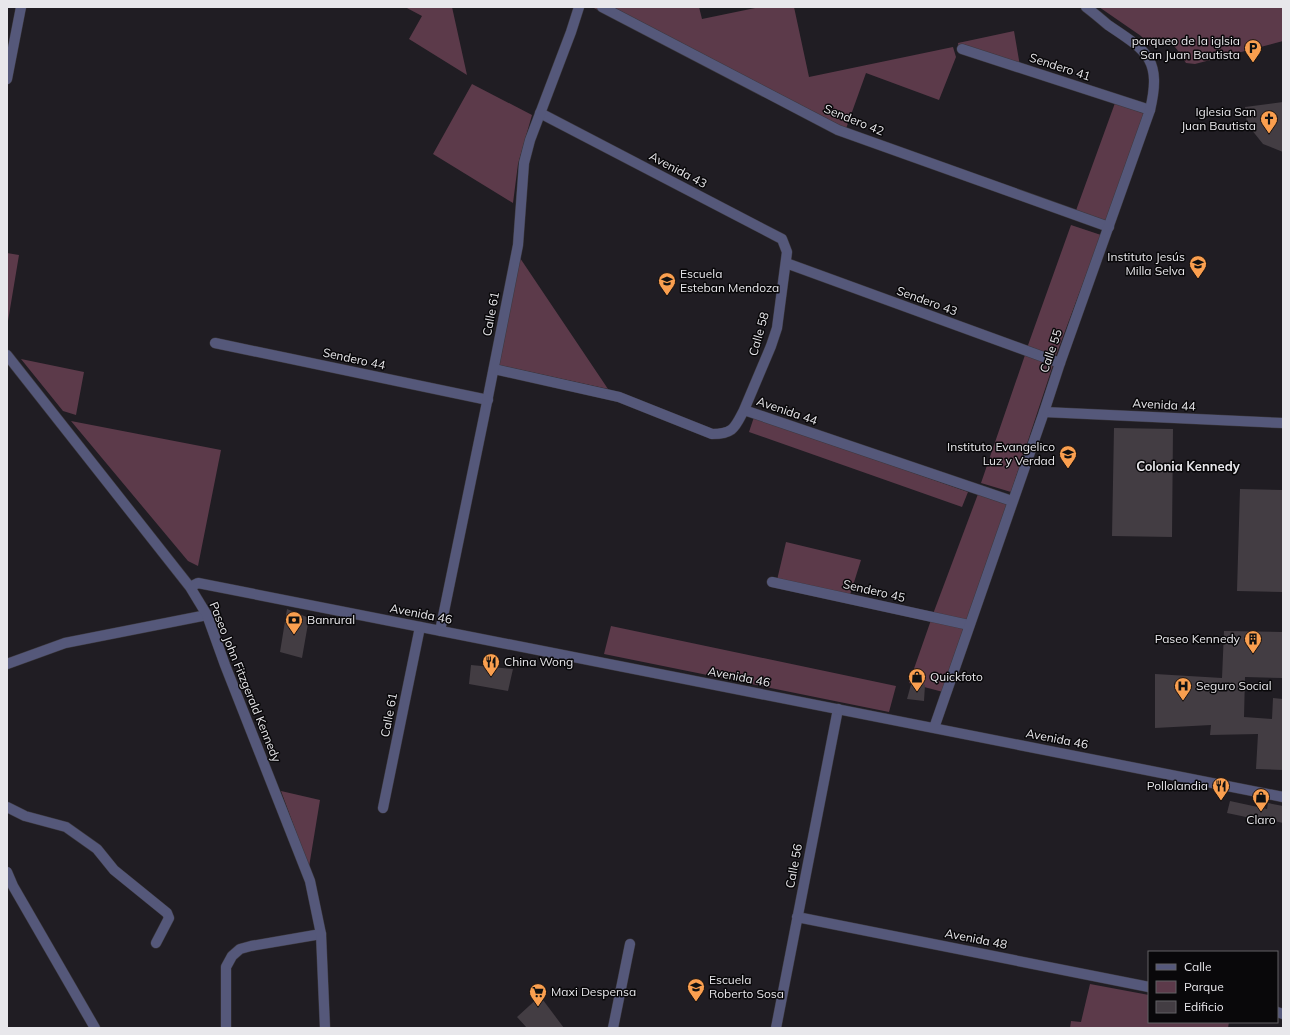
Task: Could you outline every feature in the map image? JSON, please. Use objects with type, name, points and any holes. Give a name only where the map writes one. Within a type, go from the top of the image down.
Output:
[{"type":"street","points":[[7,79],[21,7]]},
{"type":"street","name":"Calle 61","points":[[440,631],[488,400],[518,245],[524,163],[530,140],[579,7]]},
{"type":"street","name":"Sendero 42","points":[[602,7],[838,130],[1109,227]]},
{"type":"street","name":"Calle 55","points":[[934,728],[1060,363],[1150,110],[1154,94],[1152,65],[1146,53],[1135,42],[1106,23],[1086,7]]},
{"type":"street","name":"Sendero 41","points":[[962,49],[1150,110]]},
{"type":"street","name":"Avenida 43","points":[[540,113],[782,239],[787,252],[786,263]]},
{"type":"street","name":"Sendero 43","points":[[786,263],[1060,363]]},
{"type":"street","name":"Calle 58","points":[[744,410],[772,346],[786,263]]},
{"type":"street","name":"Sendero 44","points":[[215,343],[488,400]]},
{"type":"street","name":"Paseo John Fitzgerald Kennedy","points":[[7,355],[190,587],[207,615],[224,665],[310,881],[321,934],[325,1028]]},
{"type":"street","name":"Avenida 44","points":[[494,369],[619,397],[712,434],[725,434],[736,426],[744,410],[1012,501]]},
{"type":"street","name":"Avenida 44","points":[[1044,412],[1283,423]]},
{"type":"street","name":"Sendero 45","points":[[772,582],[970,625]]},
{"type":"street","name":"Avenida 46","points":[[190,587],[198,583],[1283,797]]},
{"type":"street","points":[[7,664],[65,643],[207,615]]},
{"type":"street","name":"Calle 61","points":[[383,808],[420,627]]},
{"type":"street","name":"Calle 56","points":[[776,1028],[838,709]]},
{"type":"street","points":[[7,807],[25,816],[66,827],[97,849],[114,870],[167,913],[169,918],[156,943]]},
{"type":"street","points":[[7,872],[17,893],[95,1028]]},
{"type":"street","name":"Avenida 48","points":[[798,917],[1148,987]]},
{"type":"street","points":[[226,1028],[226,967],[232,956],[240,949],[251,946],[321,934]]},
{"type":"street","points":[[613,1028],[630,944]]},
{"type":"green space","points":[[405,7],[452,7],[467,75],[409,39],[422,16]]},
{"type":"green space","points":[[592,7],[699,7],[702,19],[760,7],[794,7],[809,77],[953,47],[956,57],[939,100],[866,73],[843,137]]},
{"type":"green space","points":[[1099,7],[1283,7],[1283,41],[1195,64],[1186,63],[1173,45],[1165,44],[1150,46],[1141,36]]},
{"type":"green space","points":[[1014,31],[1020,66],[959,53],[958,43]]},
{"type":"green space","points":[[472,84],[532,115],[518,164],[513,203],[433,154]]},
{"type":"green space","points":[[1115,103],[1145,114],[1105,227],[1074,216]]},
{"type":"green space","points":[[1071,225],[1101,235],[1055,358],[1027,348]]},
{"type":"green space","points":[[7,253],[19,255],[7,327]]},
{"type":"green space","points":[[520,258],[608,389],[499,365]]},
{"type":"green space","points":[[1025,355],[1053,365],[1011,492],[981,483]]},
{"type":"green space","points":[[21,359],[84,372],[76,415],[63,411]]},
{"type":"green space","points":[[754,417],[968,492],[962,507],[749,432]]},
{"type":"green space","points":[[71,421],[221,450],[198,566],[188,561]]},
{"type":"green space","points":[[978,494],[1007,504],[968,620],[933,614]]},
{"type":"green space","points":[[786,542],[861,560],[850,595],[777,580]]},
{"type":"green space","points":[[931,620],[965,628],[943,692],[909,683]]},
{"type":"green space","points":[[611,626],[896,686],[889,712],[604,654]]},
{"type":"green space","points":[[281,791],[320,800],[309,867]]},
{"type":"green space","points":[[1090,984],[1148,995],[1148,1023],[1229,1023],[1228,1028],[1070,1028],[1071,1021],[1081,1022]]},
{"type":"building","name":"Iglesia San Juan Bautista","points":[[1283,102],[1283,152],[1263,144],[1247,124],[1245,107]]},
{"type":"building","points":[[1114,428],[1173,429],[1172,537],[1112,536]]},
{"type":"building","points":[[1240,489],[1283,490],[1283,592],[1237,591]]},
{"type":"building","name":"Banrural","points":[[287,609],[309,618],[302,658],[280,652]]},
{"type":"building","points":[[1224,631],[1283,632],[1283,678],[1245,677],[1244,717],[1272,719],[1273,698],[1283,699],[1283,770],[1256,769],[1258,734],[1210,735],[1211,725],[1155,728],[1155,674],[1222,678]]},
{"type":"building","name":"China Wong","points":[[471,665],[513,669],[508,691],[469,684]]},
{"type":"building","name":"Quickfoto","points":[[912,681],[925,685],[924,701],[907,699]]},
{"type":"building","points":[[1230,801],[1267,809],[1268,803],[1283,806],[1283,823],[1227,813]]},
{"type":"building","name":"Maxi Despensa","points":[[540,996],[564,1028],[527,1028],[517,1017]]},
{"type":"place","name":"parqueo de la iglsia San Juan Bautista","points":[[1253,63]]},
{"type":"place","name":"Iglesia San Juan Bautista","points":[[1269,134]]},
{"type":"place","name":"Instituto Jesús Milla Selva","points":[[1198,279]]},
{"type":"place","name":"Escuela Esteban Mendoza","points":[[667,296]]},
{"type":"place","name":"Instituto Evangelico Luz y Verdad","points":[[1068,469]]},
{"type":"place","name":"Banrural","points":[[294,635]]},
{"type":"place","name":"Paseo Kennedy","points":[[1253,654]]},
{"type":"place","name":"China Wong","points":[[491,677]]},
{"type":"place","name":"Quickfoto","points":[[917,692]]},
{"type":"place","name":"Seguro Social","points":[[1183,701]]},
{"type":"place","name":"Pollolandia","points":[[1221,801]]},
{"type":"place","name":"Claro","points":[[1261,812]]},
{"type":"place","name":"Escuela Roberto Sosa","points":[[696,1002]]},
{"type":"place","name":"Maxi Despensa","points":[[538,1007]]},
{"type":"district","name":"Colonia Kennedy","points":[[1188,466]]}]
